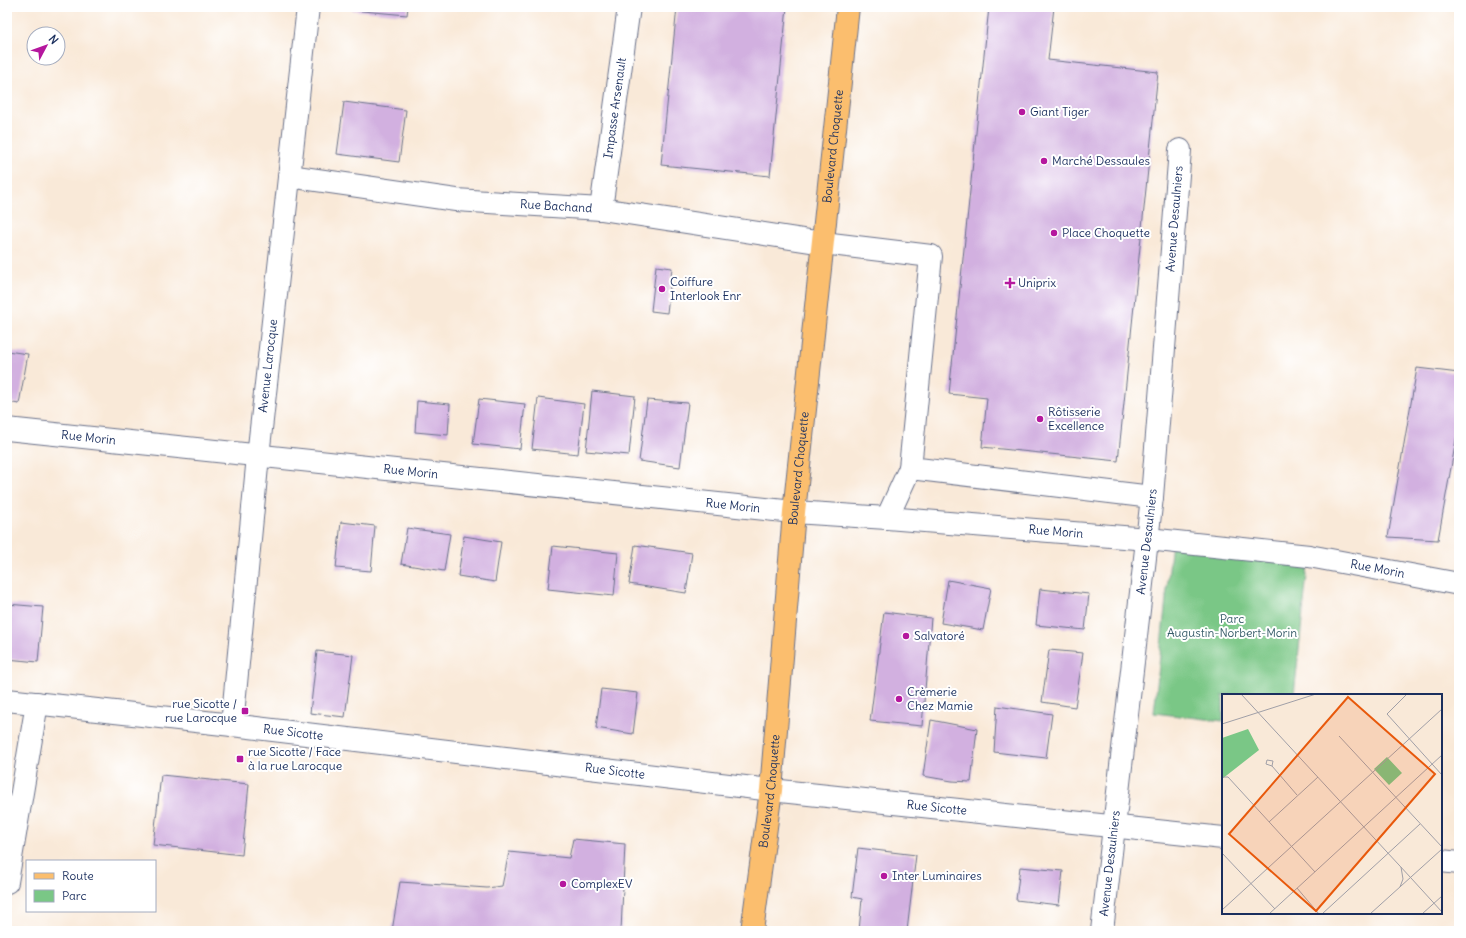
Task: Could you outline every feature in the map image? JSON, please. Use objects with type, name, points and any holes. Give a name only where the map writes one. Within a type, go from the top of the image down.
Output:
[{"type":"main road","name":"Boulevard Choquette","points":[[752,931],[771,790],[794,512],[848,7]]},
{"type":"street","name":"Avenue Larocque","points":[[232,725],[258,456],[308,7]]},
{"type":"street","name":"Impasse Arsenault","points":[[601,209],[629,7]]},
{"type":"street","name":"Avenue Desaulniers","points":[[1102,931],[1148,539],[1180,150]]},
{"type":"street","name":"Rue Bachand","points":[[289,176],[456,200],[601,209],[823,242],[931,256],[910,468]]},
{"type":"street","name":"Rue Morin","points":[[7,429],[794,512],[1148,539],[1309,556],[1459,584]]},
{"type":"street","points":[[888,518],[910,468],[1152,497]]},
{"type":"street","name":"Rue Sicotte","points":[[7,700],[232,725],[771,790],[1222,838]]},
{"type":"street","points":[[7,882],[37,704]]},
{"type":"street","points":[[1442,861],[1459,863]]},
{"type":"green space","name":"Parc Augustin-Norbert-Morin","points":[[1172,541],[1309,556],[1294,694],[1222,694],[1222,721],[1154,713]]},
{"type":"building","points":[[351,7],[408,7],[407,15],[351,10]]},
{"type":"building","points":[[677,7],[787,7],[770,176],[661,165]]},
{"type":"building","name":"Place Choquette","points":[[989,7],[1054,7],[1048,60],[1158,72],[1118,461],[982,447],[987,398],[949,394]]},
{"type":"building","points":[[344,102],[406,110],[399,162],[337,154]]},
{"type":"building","name":"Coiffure Interlook Enr","points":[[656,266],[672,268],[667,313],[651,311]]},
{"type":"building","points":[[7,351],[28,354],[19,404],[7,402]]},
{"type":"building","points":[[1417,368],[1459,373],[1459,423],[1438,540],[1388,537]]},
{"type":"building","points":[[592,391],[635,396],[629,455],[586,451]]},
{"type":"building","points":[[538,398],[584,404],[578,454],[532,449]]},
{"type":"building","points":[[479,399],[525,404],[520,449],[473,444]]},
{"type":"building","points":[[647,400],[688,403],[680,467],[639,461]]},
{"type":"building","points":[[417,401],[450,404],[448,435],[415,432]]},
{"type":"building","points":[[341,522],[375,526],[371,571],[336,568]]},
{"type":"building","points":[[407,528],[450,534],[444,571],[401,564]]},
{"type":"building","points":[[464,536],[501,542],[495,582],[458,576]]},
{"type":"building","points":[[635,545],[692,553],[686,593],[629,584]]},
{"type":"building","points":[[553,546],[618,553],[614,596],[548,589]]},
{"type":"building","points":[[948,580],[991,588],[983,630],[941,623]]},
{"type":"building","points":[[1040,589],[1089,594],[1085,630],[1036,625]]},
{"type":"building","points":[[7,604],[43,607],[38,662],[7,659]]},
{"type":"building","points":[[884,612],[931,618],[922,726],[870,721]]},
{"type":"building","points":[[1049,650],[1083,653],[1075,707],[1042,702]]},
{"type":"building","points":[[317,651],[353,655],[345,717],[310,713]]},
{"type":"building","points":[[601,689],[638,693],[633,734],[596,728]]},
{"type":"building","points":[[997,706],[1052,714],[1046,758],[994,752]]},
{"type":"building","points":[[931,720],[977,729],[971,782],[952,781],[923,776]]},
{"type":"building","points":[[161,775],[249,784],[242,855],[153,845]]},
{"type":"building","name":"ComplexEV","points":[[573,839],[625,844],[621,931],[392,931],[400,882],[487,888],[502,886],[509,852],[569,858]]},
{"type":"building","name":"Inter Luminaires","points":[[858,848],[916,855],[907,931],[859,931],[862,899],[852,897]]},
{"type":"building","points":[[1020,867],[1063,871],[1059,905],[1016,900]]},
{"type":"place","name":"Giant Tiger","points":[[1022,112]]},
{"type":"place","name":"Marché Dessaules","points":[[1044,161]]},
{"type":"place","name":"Place Choquette","points":[[1054,233]]},
{"type":"place","name":"Uniprix","points":[[1010,283]]},
{"type":"place","name":"Coiffure Interlook Enr","points":[[662,289]]},
{"type":"place","name":"Rôtisserie Excellence","points":[[1040,419]]},
{"type":"place","name":"Salvatoré","points":[[906,636]]},
{"type":"place","name":"Crèmerie Chez Mamie","points":[[899,699]]},
{"type":"place","name":"rue Sicotte / rue Larocque","points":[[245,711]]},
{"type":"place","name":"rue Sicotte / Face à la rue Larocque","points":[[240,759]]},
{"type":"place","name":"Inter Luminaires","points":[[884,876]]},
{"type":"place","name":"ComplexEV","points":[[563,884]]}]
